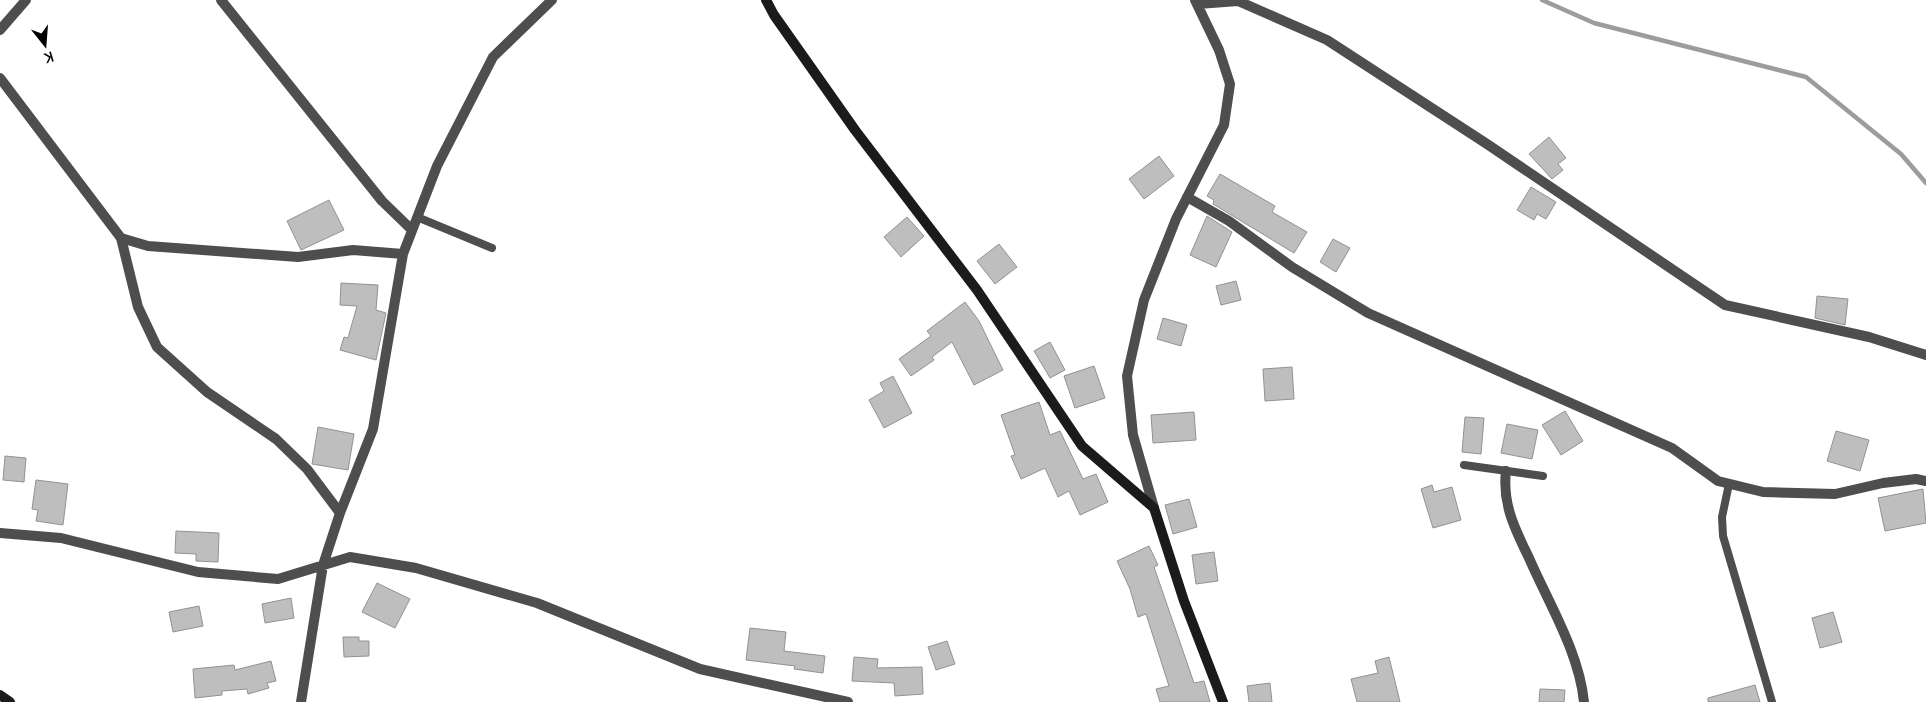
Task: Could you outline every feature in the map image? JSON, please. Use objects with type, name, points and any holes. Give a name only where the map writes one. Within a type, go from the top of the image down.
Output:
[{"type":"street","points":[[0,30],[26,0]]},
{"type":"street","points":[[222,0],[382,201],[412,230]]},
{"type":"street","points":[[301,702],[323,565],[340,513],[373,429],[403,254],[437,166],[493,57],[552,0]]},
{"type":"street","points":[[766,0],[856,130],[976,290],[1082,446],[1154,508]]},
{"type":"street","points":[[1223,702],[1184,601],[1154,508],[1133,435],[1127,376],[1144,300],[1176,219],[1224,125],[1230,84],[1219,50],[1197,2],[1238,2],[1327,40],[1487,144],[1725,304],[1870,337],[1926,355]]},
{"type":"street","points":[[0,78],[120,238],[138,307],[157,347],[207,392],[276,439],[307,469],[340,513]]},
{"type":"street","points":[[1187,196],[1229,221],[1292,267],[1368,313],[1672,448],[1718,481],[1763,492],[1835,494],[1883,483],[1916,479],[1926,481]]},
{"type":"street","points":[[120,238],[148,246],[298,257],[353,250],[403,254]]},
{"type":"street","points":[[1506,471],[1505,494],[1511,518],[1569,647],[1583,690],[1584,702]]},
{"type":"street","points":[[0,533],[61,538],[198,572],[278,579],[350,557],[416,568],[537,603],[700,669],[848,702]]},
{"type":"street","points":[[0,695],[10,702]]},
{"type":"lane","points":[[417,217],[492,248]]},
{"type":"lane","points":[[1464,465],[1543,476]]},
{"type":"lane","points":[[1729,484],[1722,517],[1723,536],[1772,702]]},
{"type":"building","points":[[1549,137],[1566,158],[1558,164],[1563,170],[1552,179],[1529,154]]},
{"type":"building","points":[[1159,156],[1174,176],[1144,199],[1129,179]]},
{"type":"building","points":[[1220,174],[1275,206],[1272,212],[1307,232],[1294,253],[1213,204],[1214,200],[1207,196]]},
{"type":"building","points":[[1531,187],[1556,202],[1546,219],[1537,214],[1534,220],[1517,210]]},
{"type":"building","points":[[329,200],[344,230],[301,250],[287,221]]},
{"type":"building","points":[[1207,216],[1232,232],[1216,267],[1190,255]]},
{"type":"building","points":[[907,217],[924,236],[901,257],[884,237]]},
{"type":"building","points":[[1333,239],[1350,248],[1336,272],[1320,262]]},
{"type":"building","points":[[999,244],[1017,267],[995,284],[977,261]]},
{"type":"building","points":[[1236,281],[1241,300],[1221,305],[1216,286]]},
{"type":"building","points":[[341,283],[378,285],[376,310],[386,313],[376,360],[340,350],[344,337],[348,338],[357,306],[340,305]]},
{"type":"building","points":[[1817,296],[1848,299],[1845,325],[1815,318]]},
{"type":"building","points":[[965,302],[979,321],[1003,370],[974,385],[952,342],[932,357],[934,360],[911,376],[899,359],[931,336],[927,331]]},
{"type":"building","points":[[1163,318],[1187,325],[1181,346],[1157,339]]},
{"type":"building","points":[[1050,342],[1065,370],[1050,378],[1034,351]]},
{"type":"building","points":[[1094,366],[1105,398],[1075,408],[1064,376]]},
{"type":"building","points":[[1292,367],[1294,399],[1265,401],[1263,369]]},
{"type":"building","points":[[893,376],[912,413],[884,428],[869,400],[884,391],[880,383]]},
{"type":"building","points":[[1039,402],[1050,435],[1060,431],[1083,479],[1096,474],[1108,502],[1080,515],[1069,491],[1058,497],[1045,468],[1021,479],[1011,456],[1015,455],[1001,415]]},
{"type":"building","points":[[1565,411],[1583,441],[1561,455],[1542,425]]},
{"type":"building","points":[[1194,412],[1196,440],[1153,443],[1151,415]]},
{"type":"building","points":[[1465,417],[1484,418],[1481,454],[1462,452]]},
{"type":"building","points":[[1507,424],[1538,430],[1532,459],[1501,453]]},
{"type":"building","points":[[318,427],[354,434],[348,470],[312,464]]},
{"type":"building","points":[[1836,431],[1869,440],[1860,471],[1827,461]]},
{"type":"building","points":[[5,456],[26,458],[24,482],[3,480]]},
{"type":"building","points":[[36,480],[68,484],[63,525],[36,521],[38,510],[32,509]]},
{"type":"building","points":[[1432,485],[1434,492],[1452,487],[1461,520],[1433,528],[1421,489]]},
{"type":"building","points":[[1923,489],[1926,523],[1885,531],[1878,498]]},
{"type":"building","points":[[1189,499],[1197,527],[1173,534],[1165,505]]},
{"type":"building","points":[[176,531],[219,533],[218,562],[196,561],[196,554],[175,553]]},
{"type":"building","points":[[1149,546],[1158,565],[1154,567],[1194,683],[1204,681],[1210,702],[1160,702],[1156,689],[1169,686],[1146,614],[1138,617],[1130,589],[1117,561]]},
{"type":"building","points":[[1214,552],[1218,581],[1196,584],[1192,555]]},
{"type":"building","points":[[377,583],[410,599],[395,628],[362,612]]},
{"type":"building","points":[[291,598],[294,618],[265,623],[262,604]]},
{"type":"building","points":[[199,606],[203,626],[173,632],[169,612]]},
{"type":"building","points":[[1833,612],[1842,642],[1820,648],[1812,618]]},
{"type":"building","points":[[750,628],[786,632],[784,651],[825,656],[823,673],[794,669],[795,666],[746,660]]},
{"type":"building","points":[[343,637],[359,637],[359,641],[369,641],[369,656],[344,657]]},
{"type":"building","points":[[947,641],[955,664],[936,670],[928,647]]},
{"type":"building","points":[[854,657],[878,659],[877,668],[922,667],[923,694],[895,696],[894,683],[852,681]]},
{"type":"building","points":[[1389,657],[1400,702],[1357,702],[1351,679],[1378,673],[1375,661]]},
{"type":"building","points":[[271,661],[276,681],[267,683],[269,688],[248,694],[247,689],[222,691],[222,695],[195,698],[193,669],[234,665],[235,670]]},
{"type":"building","points":[[1270,683],[1272,702],[1249,702],[1247,686]]},
{"type":"building","points":[[1755,685],[1760,702],[1708,702],[1708,698]]},
{"type":"building","points":[[1540,689],[1565,690],[1564,702],[1539,702]]},
{"type":"waterway","points":[[1542,0],[1594,23],[1806,77],[1901,154],[1926,183]]}]
